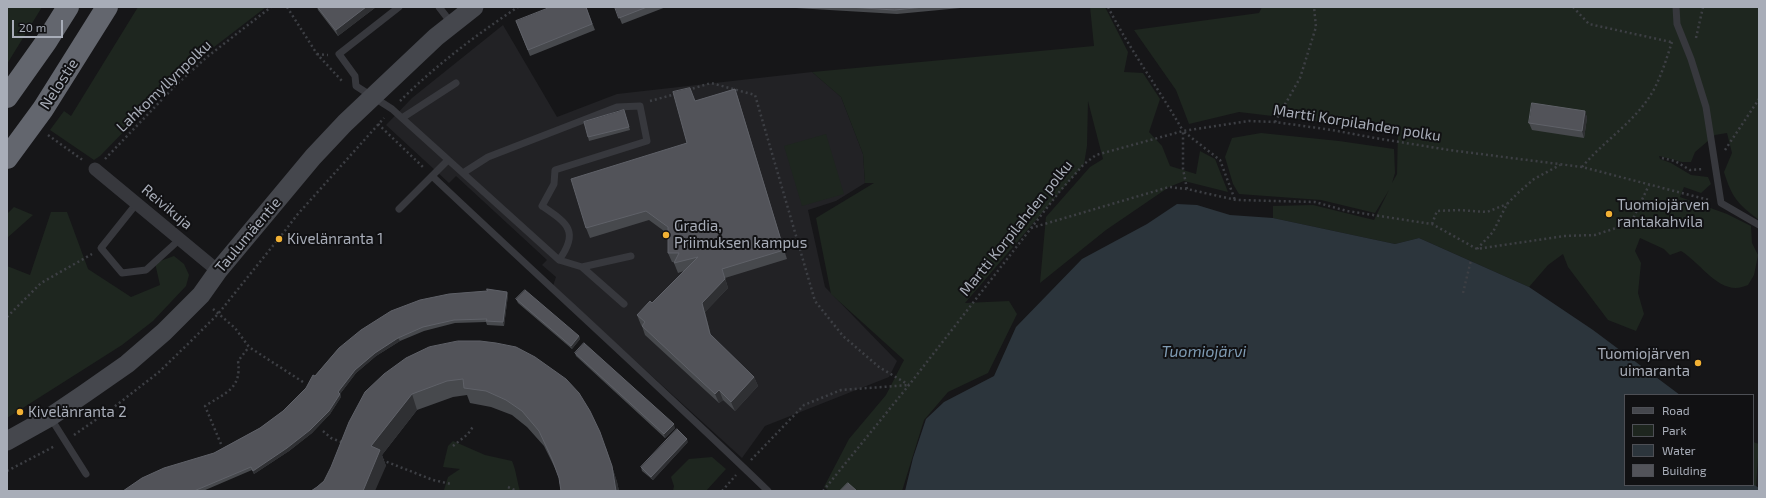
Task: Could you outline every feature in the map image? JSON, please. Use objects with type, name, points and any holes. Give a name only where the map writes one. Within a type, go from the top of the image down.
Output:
[{"type":"highway","points":[[7,97],[46,42],[68,7]]},
{"type":"highway","name":"Nelostie","points":[[7,158],[43,109],[107,7]]},
{"type":"main road","name":"Taulumäentie","points":[[7,441],[50,417],[127,364],[164,332],[201,295],[218,271],[313,157],[373,96],[436,37],[474,7]]},
{"type":"street","name":"Reivikuja","points":[[95,169],[218,271]]},
{"type":"lane","points":[[399,7],[339,54],[355,76],[356,86],[392,109],[559,260],[582,267],[624,304]]},
{"type":"lane","points":[[439,7],[452,24]]},
{"type":"lane","points":[[1676,7],[1677,24],[1691,59],[1706,107],[1716,163],[1721,203],[1759,225]]},
{"type":"lane","points":[[402,118],[456,83]]},
{"type":"lane","points":[[463,173],[488,157],[617,107],[640,106],[647,141],[555,170],[554,184],[542,206],[564,221],[570,233],[567,248],[559,260]]},
{"type":"lane","points":[[399,209],[448,160]]},
{"type":"lane","points":[[432,176],[552,290],[716,440],[768,491]]},
{"type":"lane","points":[[137,203],[101,248],[122,273],[146,270],[180,239]]},
{"type":"lane","points":[[582,267],[631,256]]},
{"type":"lane","points":[[50,417],[66,440],[86,474]]},
{"type":"path","name":"Lahkomyllynpolku","points":[[95,169],[175,86],[207,57],[271,7]]},
{"type":"path","points":[[287,7],[317,54],[344,83]]},
{"type":"path","points":[[7,471],[66,440],[114,407],[159,372],[218,314],[297,215],[392,109],[448,58],[489,26],[518,7]]},
{"type":"path","points":[[1108,7],[1121,34],[1169,105],[1183,131],[1220,160],[1236,200]]},
{"type":"path","points":[[1275,122],[1300,78],[1316,26],[1314,7]]},
{"type":"path","points":[[1573,7],[1589,24],[1672,42]]},
{"type":"path","points":[[1691,59],[1703,7]]},
{"type":"path","points":[[1582,167],[1595,152],[1624,126],[1649,98],[1665,63],[1677,24]]},
{"type":"path","points":[[634,106],[711,84],[755,95],[815,301],[843,336],[879,367],[909,384]]},
{"type":"path","points":[[1662,158],[1675,161],[1690,170],[1702,170],[1716,163],[1759,99]]},
{"type":"path","name":"Martti Korpilahden polku","points":[[823,491],[1065,186],[1084,164],[1096,155],[1183,131],[1249,121],[1275,122],[1449,150],[1582,167],[1721,203]]},
{"type":"path","points":[[378,124],[432,176]]},
{"type":"path","points":[[1183,131],[1183,168],[1187,189]]},
{"type":"path","points":[[47,135],[95,169]]},
{"type":"path","points":[[1477,249],[1493,232],[1507,204],[1534,179],[1560,165]]},
{"type":"path","points":[[1031,228],[1169,187],[1187,189],[1236,200],[1315,202],[1347,211],[1432,224],[1477,249],[1564,236],[1595,235],[1631,223],[1649,184]]},
{"type":"path","points":[[1432,224],[1437,211],[1458,210],[1487,212],[1507,204]]},
{"type":"path","points":[[7,317],[41,283],[101,248]]},
{"type":"path","points":[[1463,294],[1471,260]]},
{"type":"path","points":[[218,314],[235,328],[249,347],[303,382]]},
{"type":"path","points":[[221,444],[205,406],[230,390],[238,380],[238,361],[249,347]]},
{"type":"path","points":[[722,491],[804,405],[841,390],[909,384]]},
{"type":"path","points":[[453,446],[468,434],[474,424]]},
{"type":"path","points":[[323,431],[331,438],[346,444]]},
{"type":"path","points":[[375,456],[433,480],[451,484]]},
{"type":"path","points":[[508,487],[517,491]]},
{"type":"shaded area","name":"Gradia, Priimuksen kampus","points":[[503,25],[557,117],[617,94],[812,72],[841,97],[863,154],[865,183],[836,201],[808,210],[825,287],[897,361],[889,377],[765,426],[742,458],[553,286],[556,277],[542,265],[547,260],[456,176],[449,183],[386,125],[412,98]]},
{"type":"green space","points":[[7,7],[42,7],[7,64]]},
{"type":"green space","points":[[138,7],[266,7],[205,54],[173,81],[100,156],[94,160],[50,130],[64,111],[71,116]]},
{"type":"green space","points":[[1090,7],[1105,7],[1128,52],[1124,72],[1143,73],[1160,99],[1149,132],[1162,146],[1170,166],[1196,174],[1200,151],[1215,159],[1228,192],[1184,181],[1169,187],[1106,230],[1040,283],[1046,217],[1090,167],[1103,159],[1088,101],[1087,146],[1084,164],[965,303],[1009,301],[1017,314],[988,373],[948,392],[924,420],[902,491],[829,491],[824,487],[849,439],[886,395],[904,360],[831,294],[816,218],[874,183],[865,183],[863,154],[841,97],[812,72],[1094,46]]},
{"type":"green space","points":[[1262,7],[1759,7],[1759,220],[1741,205],[1733,194],[1727,181],[1724,172],[1732,153],[1727,133],[1715,135],[1695,152],[1691,162],[1682,162],[1659,156],[1660,159],[1671,163],[1691,175],[1708,177],[1711,184],[1701,193],[1684,187],[1680,197],[1727,214],[1751,226],[1752,243],[1758,255],[1754,275],[1748,285],[1738,288],[1728,287],[1714,279],[1681,251],[1670,255],[1664,249],[1640,238],[1635,251],[1641,263],[1638,293],[1644,314],[1636,331],[1608,320],[1568,267],[1563,254],[1548,265],[1529,287],[1419,238],[1395,244],[1273,218],[1273,206],[1313,205],[1374,220],[1389,190],[1375,213],[1321,200],[1239,194],[1233,184],[1225,157],[1232,138],[1261,133],[1339,141],[1394,149],[1395,173],[1392,183],[1397,174],[1398,131],[1239,112],[1189,124],[1176,90],[1134,30],[1259,13]]},
{"type":"green space","points":[[826,134],[844,194],[802,206],[784,146]]},
{"type":"green space","points":[[14,207],[33,215],[7,238],[7,214]]},
{"type":"green space","points":[[51,212],[67,212],[88,269],[131,297],[160,285],[155,263],[174,256],[184,264],[189,275],[186,286],[153,321],[122,345],[7,418],[7,266],[30,275]]},
{"type":"green space","points":[[453,441],[485,455],[512,461],[520,491],[444,490],[448,477],[460,469],[443,467],[448,446]]},
{"type":"green space","points":[[1754,442],[1759,444],[1756,487],[1759,488],[1759,491],[1696,491],[1754,486]]},
{"type":"green space","points":[[712,457],[726,469],[706,491],[673,491],[674,486],[671,477],[689,459]]},
{"type":"water","name":"Tuomiojärvi","points":[[1177,204],[1197,205],[1230,215],[1273,218],[1395,244],[1419,238],[1529,287],[1593,330],[1679,394],[1624,394],[1624,486],[1754,486],[1754,485],[1759,488],[1759,491],[905,491],[913,458],[926,419],[944,402],[994,376],[1016,327],[1082,259],[1147,224]]},
{"type":"building","points":[[318,7],[366,7],[336,30]]},
{"type":"building","points":[[551,7],[586,7],[592,24],[528,50],[516,21]]},
{"type":"building","points":[[615,7],[647,7],[619,18]]},
{"type":"building","points":[[849,7],[924,7],[895,10]]},
{"type":"building","points":[[690,88],[695,101],[735,89],[784,250],[722,269],[725,279],[702,303],[710,334],[754,377],[731,402],[719,390],[715,394],[642,326],[645,322],[637,315],[650,301],[652,303],[698,257],[674,263],[679,253],[668,253],[668,227],[646,211],[586,228],[571,179],[687,143],[673,92]]},
{"type":"building","points":[[1532,103],[1585,111],[1582,131],[1529,123]]},
{"type":"building","points":[[624,110],[629,127],[588,137],[584,122]]},
{"type":"building","points":[[487,289],[507,292],[503,322],[486,321],[487,319],[454,320],[423,327],[398,338],[375,353],[355,370],[338,392],[340,394],[329,411],[310,430],[253,471],[251,467],[194,491],[123,491],[142,478],[164,468],[214,453],[260,428],[283,411],[306,388],[313,375],[315,376],[339,348],[361,330],[391,311],[420,300],[449,294],[487,291]]},
{"type":"building","points":[[525,290],[579,336],[571,346],[516,299]]},
{"type":"building","points":[[458,341],[480,341],[516,347],[535,357],[566,379],[579,393],[600,432],[612,466],[616,491],[561,491],[559,478],[539,431],[522,411],[506,400],[486,391],[464,388],[463,379],[447,381],[412,394],[371,446],[380,450],[363,491],[311,491],[324,481],[349,422],[365,392],[384,374],[406,358],[429,347]]},
{"type":"building","points":[[584,343],[674,424],[664,434],[575,353]]},
{"type":"building","points":[[677,429],[687,439],[651,477],[641,467]]},
{"type":"building","points":[[848,483],[857,491],[840,491]]},
{"type":"place","name":"Tuomiojärven rantakahvila","points":[[1609,214]]},
{"type":"place","name":"Gradia, Priimuksen kampus","points":[[666,235]]},
{"type":"place","name":"Kivelänranta 1","points":[[279,239]]},
{"type":"place","name":"Tuomiojärven uimaranta","points":[[1698,363]]},
{"type":"place","name":"Kivelänranta 2","points":[[20,412]]}]
